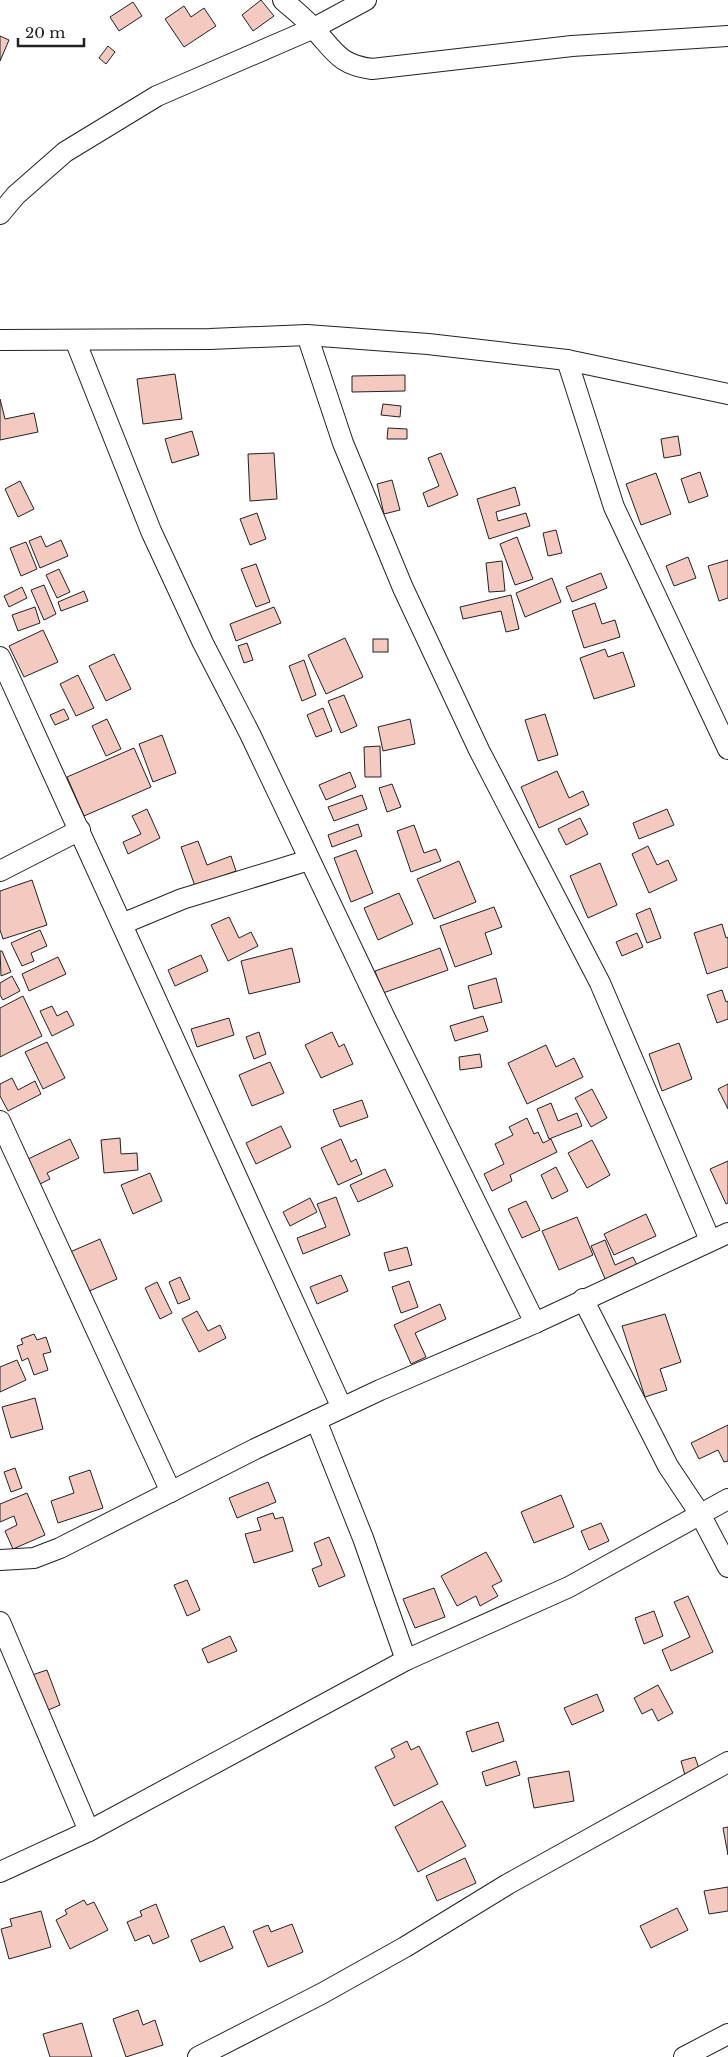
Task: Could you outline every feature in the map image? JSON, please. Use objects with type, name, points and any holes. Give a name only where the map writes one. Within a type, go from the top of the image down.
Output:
[{"type":"street","points":[[284,0],[314,28],[336,55],[357,67],[372,69],[572,46],[728,36]]},
{"type":"street","points":[[0,214],[16,195],[65,152],[158,96],[314,28],[366,0]]},
{"type":"street","points":[[0,1560],[34,1558],[47,1554],[316,1420],[535,1323],[719,1236],[600,983],[479,750],[403,588],[343,443],[307,335]]},
{"type":"street","points":[[0,340],[210,339],[307,335],[428,344],[567,360],[728,394]]},
{"type":"street","points":[[75,340],[151,531],[203,642],[250,734],[309,860],[535,1323]]},
{"type":"street","points":[[567,360],[614,507],[728,749]]},
{"type":"street","points":[[0,657],[342,1408]]},
{"type":"street","points":[[0,871],[80,830]]},
{"type":"street","points":[[122,924],[182,899],[309,860]]},
{"type":"street","points":[[0,1121],[171,1492]]},
{"type":"street","points":[[583,1299],[668,1466],[700,1514],[728,1567]]},
{"type":"street","points":[[316,1420],[362,1538],[406,1660]]},
{"type":"street","points":[[0,1872],[89,1831],[406,1660],[569,1587],[728,1500]]},
{"type":"street","points":[[0,1622],[89,1831]]},
{"type":"street","points":[[198,2057],[321,1994],[405,1947],[508,1884],[728,1762]]},
{"type":"street","points":[[684,2057],[728,2034]]},
{"type":"building","points":[[261,0],[274,16],[253,31],[242,15]]},
{"type":"building","points":[[133,2],[142,16],[119,31],[110,17]]},
{"type":"building","points":[[184,6],[191,17],[204,8],[216,26],[184,47],[165,19]]},
{"type":"building","points":[[0,36],[9,40],[0,61]]},
{"type":"building","points":[[108,46],[115,52],[106,64],[99,58]]},
{"type":"building","points":[[175,374],[182,419],[143,424],[137,379]]},
{"type":"building","points":[[405,375],[405,391],[352,392],[352,376]]},
{"type":"building","points":[[0,399],[5,419],[34,413],[38,432],[0,440]]},
{"type":"building","points":[[383,404],[401,406],[400,417],[381,415]]},
{"type":"building","points":[[388,428],[407,429],[407,439],[387,439]]},
{"type":"building","points":[[192,431],[199,455],[172,463],[165,439]]},
{"type":"building","points":[[678,436],[681,455],[664,458],[661,439]]},
{"type":"building","points":[[274,453],[277,499],[250,501],[248,454]]},
{"type":"building","points":[[441,453],[458,495],[428,507],[423,493],[439,486],[428,458]]},
{"type":"building","points":[[700,472],[708,496],[689,503],[681,479]]},
{"type":"building","points":[[656,473],[671,514],[641,525],[626,484]]},
{"type":"building","points":[[392,480],[400,510],[384,514],[377,484]]},
{"type":"building","points":[[20,481],[34,509],[18,517],[5,489]]},
{"type":"building","points":[[515,487],[520,505],[496,512],[498,521],[526,513],[530,526],[489,539],[477,499]]},
{"type":"building","points":[[257,513],[266,539],[250,545],[240,519]]},
{"type":"building","points":[[556,530],[562,553],[548,556],[543,533]]},
{"type":"building","points":[[41,536],[46,547],[61,540],[68,556],[40,568],[29,541]]},
{"type":"building","points":[[517,537],[533,579],[515,585],[500,544]]},
{"type":"building","points":[[26,542],[37,569],[21,576],[10,548]]},
{"type":"building","points":[[688,557],[696,578],[674,586],[666,566]]},
{"type":"building","points":[[728,560],[728,598],[719,601],[708,566]]},
{"type":"building","points":[[502,561],[505,591],[489,592],[486,563]]},
{"type":"building","points":[[256,564],[270,602],[256,607],[241,569]]},
{"type":"building","points":[[59,569],[70,592],[57,598],[46,575]]},
{"type":"building","points":[[601,573],[607,588],[572,602],[566,587]]},
{"type":"building","points":[[552,578],[561,602],[525,617],[516,593]]},
{"type":"building","points":[[44,585],[56,614],[44,620],[31,590]]},
{"type":"building","points":[[22,587],[27,598],[9,607],[4,596]]},
{"type":"building","points":[[84,591],[88,601],[61,611],[58,602]]},
{"type":"building","points":[[511,595],[519,629],[506,632],[501,611],[463,619],[460,607]]},
{"type":"building","points":[[595,603],[602,624],[615,620],[620,637],[584,648],[572,611]]},
{"type":"building","points":[[35,607],[40,623],[18,631],[12,615]]},
{"type":"building","points":[[274,607],[281,623],[236,641],[230,624]]},
{"type":"building","points":[[43,630],[58,662],[24,677],[9,646]]},
{"type":"building","points":[[345,638],[363,677],[326,694],[308,655]]},
{"type":"building","points":[[373,639],[388,639],[388,652],[373,652]]},
{"type":"building","points":[[247,643],[253,660],[244,663],[238,646]]},
{"type":"building","points":[[605,649],[608,657],[623,652],[635,686],[594,699],[580,658]]},
{"type":"building","points":[[114,654],[131,689],[106,701],[89,666]]},
{"type":"building","points":[[304,660],[316,695],[302,701],[289,666]]},
{"type":"building","points":[[78,675],[94,708],[76,716],[60,684]]},
{"type":"building","points":[[344,695],[357,726],[341,733],[328,701]]},
{"type":"building","points":[[323,708],[332,731],[316,737],[307,715]]},
{"type":"building","points":[[64,709],[69,719],[55,725],[50,715]]},
{"type":"building","points":[[545,714],[558,755],[538,761],[525,720]]},
{"type":"building","points":[[107,719],[121,749],[106,756],[92,726]]},
{"type":"building","points":[[410,719],[415,744],[383,751],[378,727]]},
{"type":"building","points":[[162,735],[176,773],[153,782],[139,744]]},
{"type":"building","points":[[380,746],[381,777],[365,777],[364,747]]},
{"type":"building","points":[[134,748],[151,787],[84,816],[67,777]]},
{"type":"building","points":[[557,771],[569,798],[583,791],[589,805],[539,828],[521,787]]},
{"type":"building","points":[[350,772],[356,787],[326,800],[319,785]]},
{"type":"building","points":[[392,784],[401,807],[387,812],[379,788]]},
{"type":"building","points":[[362,795],[367,809],[334,821],[328,807]]},
{"type":"building","points":[[147,809],[160,838],[128,854],[123,842],[141,834],[132,816]]},
{"type":"building","points":[[667,809],[674,825],[639,839],[633,823]]},
{"type":"building","points":[[580,818],[588,834],[566,845],[558,829]]},
{"type":"building","points":[[358,824],[362,836],[332,847],[328,835]]},
{"type":"building","points":[[414,825],[424,853],[436,849],[441,861],[411,872],[397,831]]},
{"type":"building","points":[[198,841],[207,865],[231,856],[236,871],[195,886],[181,847]]},
{"type":"building","points":[[648,846],[657,865],[668,860],[677,880],[649,893],[632,854]]},
{"type":"building","points":[[356,850],[373,893],[351,902],[334,858]]},
{"type":"building","points":[[459,861],[476,902],[434,919],[417,879]]},
{"type":"building","points":[[600,863],[617,905],[588,918],[570,876]]},
{"type":"building","points":[[32,880],[47,925],[3,939],[0,930],[0,891]]},
{"type":"building","points":[[399,893],[413,924],[378,940],[364,908]]},
{"type":"building","points":[[494,907],[502,927],[485,933],[492,954],[455,967],[440,926]]},
{"type":"building","points":[[650,908],[661,938],[647,943],[636,914]]},
{"type":"building","points":[[229,917],[239,938],[251,932],[258,946],[228,961],[211,925]]},
{"type":"building","points":[[722,924],[726,938],[728,937],[728,967],[707,974],[694,933]]},
{"type":"building","points":[[40,930],[47,946],[31,953],[34,961],[22,966],[11,943]]},
{"type":"building","points":[[637,933],[643,947],[622,956],[616,942]]},
{"type":"building","points":[[292,948],[300,982],[249,994],[241,961]]},
{"type":"building","points":[[440,948],[448,970],[383,993],[375,971]]},
{"type":"building","points":[[0,951],[2,951],[11,972],[1,976]]},
{"type":"building","points":[[201,955],[208,971],[175,986],[168,970]]},
{"type":"building","points":[[58,957],[66,974],[29,991],[22,974]]},
{"type":"building","points":[[12,976],[20,991],[3,1000],[0,995],[0,983]]},
{"type":"building","points":[[496,978],[502,1002],[474,1009],[468,986]]},
{"type":"building","points":[[722,990],[726,1002],[728,1001],[728,1019],[717,1023],[707,995]]},
{"type":"building","points":[[23,996],[42,1036],[0,1057],[0,1008]]},
{"type":"building","points":[[52,1006],[57,1016],[67,1011],[74,1025],[52,1036],[40,1011]]},
{"type":"building","points":[[483,1016],[488,1031],[455,1041],[450,1026]]},
{"type":"building","points":[[229,1018],[234,1035],[197,1047],[191,1029]]},
{"type":"building","points":[[259,1032],[266,1054],[254,1059],[246,1037]]},
{"type":"building","points":[[332,1032],[339,1047],[344,1044],[353,1064],[321,1078],[305,1045]]},
{"type":"building","points":[[47,1042],[65,1078],[43,1089],[25,1052]]},
{"type":"building","points":[[679,1043],[692,1079],[662,1091],[649,1054]]},
{"type":"building","points":[[546,1045],[556,1067],[574,1058],[583,1077],[527,1104],[508,1063]]},
{"type":"building","points":[[480,1054],[482,1067],[460,1070],[459,1057]]},
{"type":"building","points":[[270,1062],[284,1093],[252,1106],[239,1075]]},
{"type":"building","points":[[12,1078],[18,1090],[35,1081],[41,1094],[8,1111],[0,1096],[0,1084]]},
{"type":"building","points":[[728,1084],[728,1109],[718,1089]]},
{"type":"building","points":[[592,1089],[607,1118],[591,1127],[575,1098]]},
{"type":"building","points":[[362,1100],[368,1117],[340,1127],[333,1110]]},
{"type":"building","points":[[551,1103],[558,1121],[577,1113],[582,1126],[549,1139],[537,1109]]},
{"type":"building","points":[[527,1118],[534,1134],[538,1132],[543,1143],[551,1139],[557,1152],[510,1175],[512,1181],[492,1191],[484,1174],[504,1164],[495,1144],[513,1135],[509,1127]]},
{"type":"building","points":[[281,1126],[291,1147],[256,1164],[246,1143]]},
{"type":"building","points":[[120,1138],[121,1154],[137,1153],[138,1170],[104,1173],[101,1140]]},
{"type":"building","points":[[70,1139],[79,1158],[47,1173],[50,1179],[38,1185],[26,1160]]},
{"type":"building","points":[[341,1139],[351,1162],[356,1159],[362,1174],[338,1185],[321,1148]]},
{"type":"building","points":[[592,1140],[610,1175],[587,1188],[568,1153]]},
{"type":"building","points":[[728,1161],[728,1203],[726,1204],[710,1169]]},
{"type":"building","points":[[556,1167],[568,1191],[552,1199],[541,1175]]},
{"type":"building","points":[[385,1169],[393,1186],[358,1202],[350,1185]]},
{"type":"building","points":[[150,1173],[162,1201],[133,1214],[121,1185]]},
{"type":"building","points":[[336,1197],[350,1235],[303,1254],[297,1238],[326,1227],[317,1204]]},
{"type":"building","points":[[310,1198],[317,1212],[290,1226],[283,1212]]},
{"type":"building","points":[[526,1201],[540,1230],[522,1238],[508,1209]]},
{"type":"building","points":[[646,1214],[656,1236],[614,1255],[604,1234]]},
{"type":"building","points":[[577,1217],[593,1255],[559,1270],[542,1231]]},
{"type":"building","points":[[100,1239],[117,1279],[87,1292],[70,1252]]},
{"type":"building","points":[[605,1240],[615,1265],[633,1257],[638,1267],[606,1281],[591,1246]]},
{"type":"building","points":[[407,1247],[412,1265],[389,1271],[384,1253]]},
{"type":"building","points":[[341,1275],[348,1291],[317,1304],[310,1287]]},
{"type":"building","points":[[180,1277],[190,1299],[178,1304],[169,1282]]},
{"type":"building","points":[[409,1281],[418,1307],[401,1313],[392,1287]]},
{"type":"building","points":[[157,1282],[172,1313],[160,1319],[145,1288]]},
{"type":"building","points":[[440,1304],[446,1319],[415,1333],[426,1357],[411,1364],[394,1325]]},
{"type":"building","points":[[197,1311],[208,1331],[220,1325],[226,1338],[199,1352],[182,1319]]},
{"type":"building","points":[[665,1314],[681,1362],[660,1369],[667,1390],[645,1397],[622,1326]]},
{"type":"building","points":[[34,1334],[37,1340],[46,1337],[51,1352],[43,1354],[48,1370],[34,1375],[28,1358],[22,1361],[17,1346],[23,1344],[21,1339]]},
{"type":"building","points":[[17,1360],[26,1380],[0,1392],[0,1367]]},
{"type":"building","points":[[35,1398],[43,1429],[11,1438],[2,1407]]},
{"type":"building","points":[[728,1425],[728,1461],[724,1462],[718,1450],[699,1459],[691,1443]]},
{"type":"building","points":[[15,1468],[22,1488],[11,1492],[4,1472]]},
{"type":"building","points":[[90,1470],[103,1508],[58,1523],[51,1501],[74,1493],[69,1477]]},
{"type":"building","points":[[268,1482],[276,1502],[237,1518],[229,1498]]},
{"type":"building","points":[[27,1493],[45,1535],[13,1549],[5,1531],[17,1525],[14,1516],[0,1522],[0,1504]]},
{"type":"building","points":[[561,1495],[574,1527],[534,1543],[521,1512]]},
{"type":"building","points":[[273,1513],[275,1519],[283,1517],[293,1551],[254,1563],[245,1534],[261,1530],[257,1518]]},
{"type":"building","points":[[601,1523],[609,1541],[589,1550],[581,1531]]},
{"type":"building","points":[[329,1537],[345,1576],[319,1587],[312,1569],[322,1565],[314,1543]]},
{"type":"building","points":[[486,1552],[502,1581],[492,1586],[498,1596],[480,1606],[476,1596],[457,1606],[441,1576]]},
{"type":"building","points":[[187,1580],[200,1610],[187,1616],[174,1585]]},
{"type":"building","points":[[434,1588],[445,1617],[415,1628],[403,1599]]},
{"type":"building","points":[[688,1596],[713,1652],[671,1671],[662,1650],[690,1637],[674,1602]]},
{"type":"building","points":[[654,1611],[663,1636],[644,1644],[635,1618]]},
{"type":"building","points":[[230,1636],[237,1651],[208,1663],[202,1649]]},
{"type":"building","points":[[47,1670],[60,1705],[46,1711],[32,1675]]},
{"type":"building","points":[[658,1685],[673,1713],[658,1721],[652,1709],[642,1714],[634,1698]]},
{"type":"building","points":[[597,1694],[604,1711],[572,1725],[564,1708]]},
{"type":"building","points":[[498,1722],[504,1741],[472,1752],[466,1732]]},
{"type":"building","points":[[407,1741],[411,1750],[419,1746],[438,1784],[394,1806],[375,1767],[395,1757],[391,1749]]},
{"type":"building","points":[[695,1757],[701,1774],[686,1779],[681,1761]]},
{"type":"building","points":[[516,1761],[520,1775],[486,1786],[482,1772]]},
{"type":"building","points":[[569,1771],[574,1801],[534,1808],[528,1778]]},
{"type":"building","points":[[442,1801],[466,1846],[418,1872],[395,1827]]},
{"type":"building","points":[[728,1827],[728,1855],[723,1828]]},
{"type":"building","points":[[465,1858],[476,1883],[437,1901],[426,1876]]},
{"type":"building","points":[[728,1887],[728,1911],[709,1914],[704,1891]]},
{"type":"building","points":[[84,1900],[87,1905],[94,1902],[108,1930],[70,1949],[56,1920],[67,1914],[65,1910]]},
{"type":"building","points":[[156,1904],[169,1937],[153,1944],[149,1935],[135,1941],[127,1922],[142,1916],[140,1911]]},
{"type":"building","points":[[677,1908],[688,1930],[651,1948],[640,1926]]},
{"type":"building","points":[[41,1911],[51,1947],[9,1959],[1,1929],[12,1926],[10,1919]]},
{"type":"building","points":[[292,1924],[303,1952],[268,1967],[253,1931],[268,1925],[271,1932]]},
{"type":"building","points":[[224,1926],[233,1948],[200,1962],[191,1940]]},
{"type":"building","points":[[138,2010],[143,2025],[155,2020],[163,2045],[126,2057],[113,2019]]},
{"type":"building","points":[[82,2023],[92,2057],[50,2057],[43,2034]]}]
